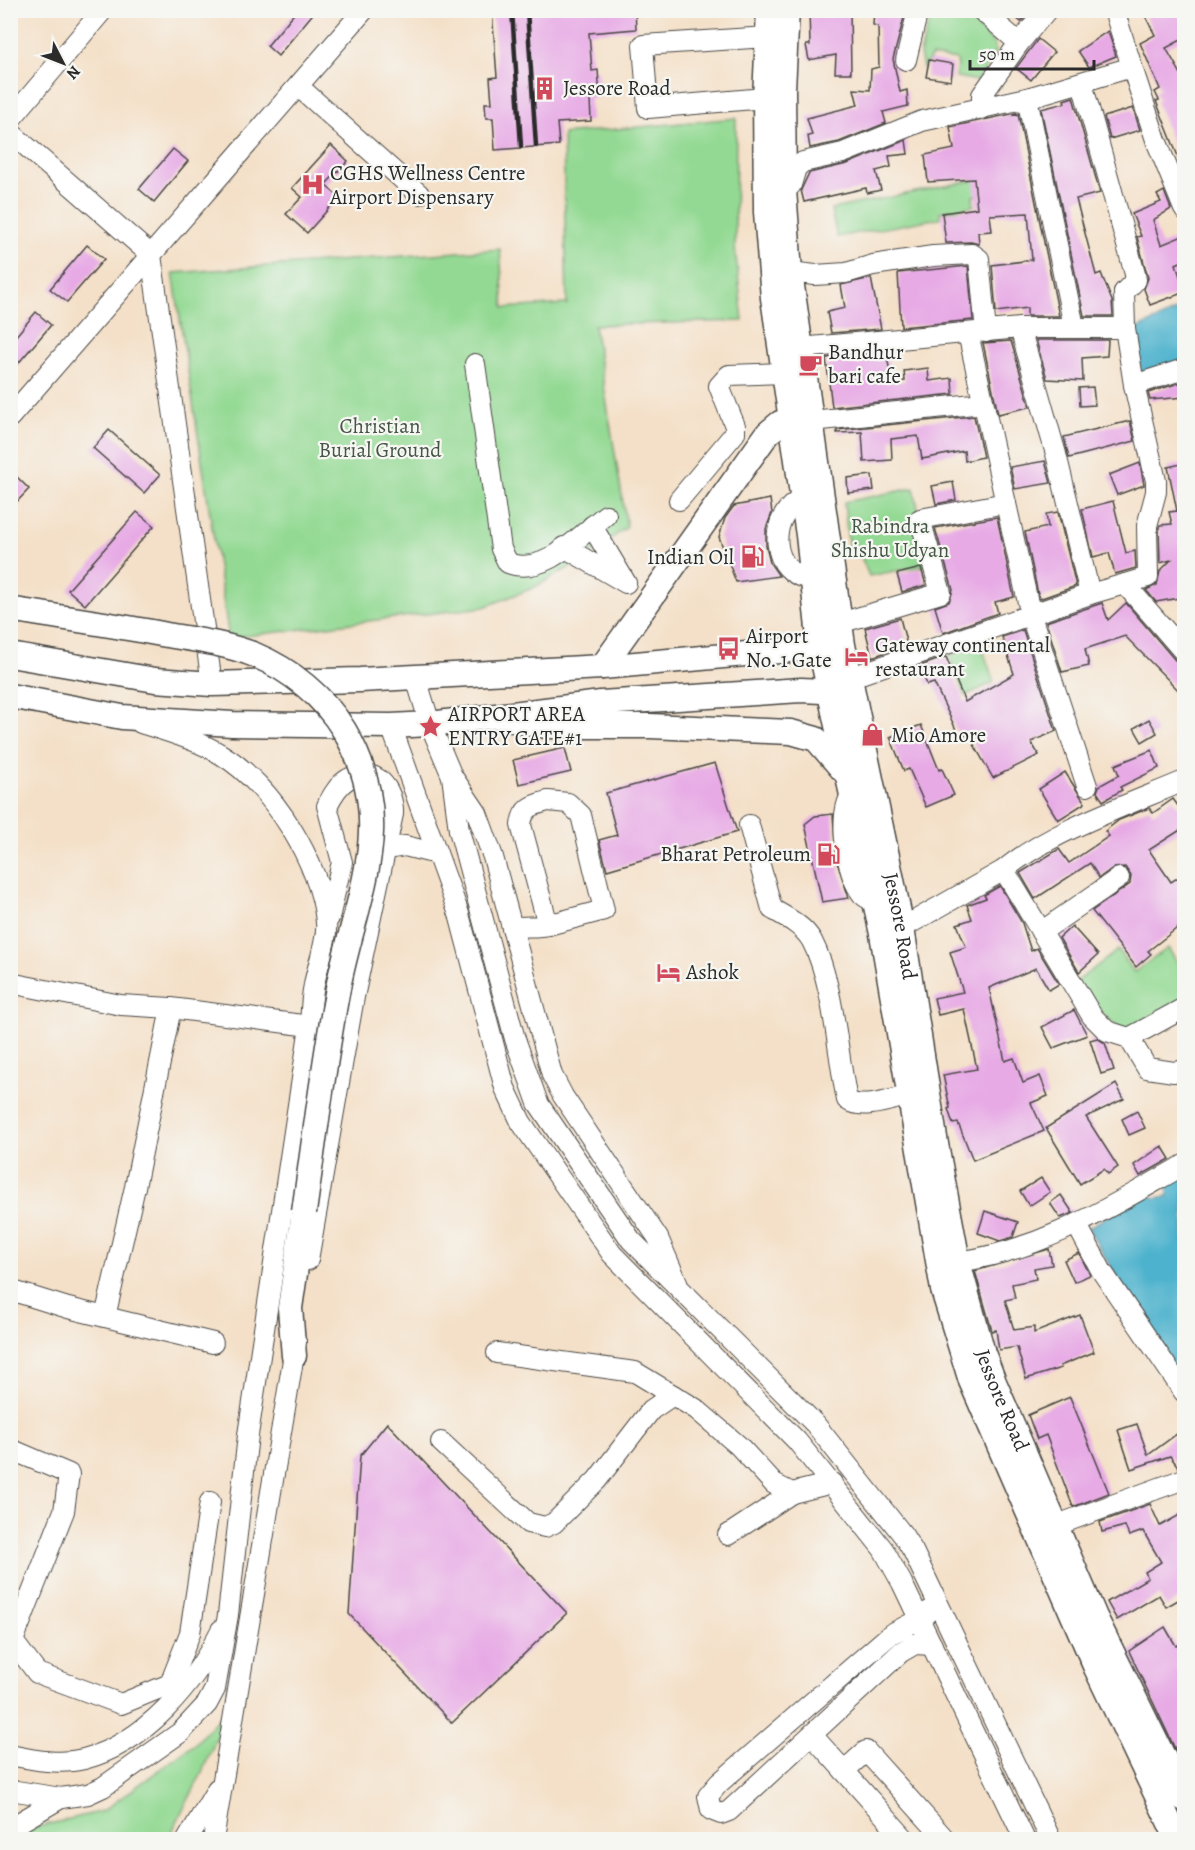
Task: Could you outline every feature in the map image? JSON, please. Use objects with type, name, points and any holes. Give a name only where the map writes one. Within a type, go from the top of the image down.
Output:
[{"type":"main road","name":"Jessore Road","points":[[769,10],[765,98],[775,191],[790,272],[800,348],[803,498],[813,579],[850,685],[902,928],[936,1144],[958,1262],[982,1353],[1095,1617],[1185,1799]]},
{"type":"main road","name":"Jessore Road","points":[[787,10],[775,191],[773,298],[784,373],[802,421],[834,638],[827,691],[875,902],[938,1267],[961,1354],[1096,1668],[1178,1839]]},
{"type":"main road","points":[[602,667],[768,433],[780,423],[802,421]]},
{"type":"main road","points":[[10,609],[221,644],[256,656],[280,668],[318,697],[337,719],[365,772],[372,823],[365,878],[339,983],[304,1212],[290,1308],[294,1356]]},
{"type":"main road","points":[[10,655],[155,680],[212,684],[416,678],[602,667],[834,638]]},
{"type":"main road","points":[[10,696],[122,717],[221,723],[391,726],[430,724],[497,714],[672,698],[827,691],[850,685]]},
{"type":"main road","points":[[497,714],[514,721],[546,726],[650,726],[791,732],[807,735],[823,745],[849,785]]},
{"type":"street","points":[[10,120],[103,10]]},
{"type":"street","points":[[10,417],[364,10]]},
{"type":"street","points":[[906,60],[918,10]]},
{"type":"street","points":[[981,10],[1018,43]]},
{"type":"street","points":[[982,109],[982,95],[1018,43],[1047,10]]},
{"type":"street","points":[[1114,10],[1156,140],[1185,209]]},
{"type":"street","points":[[765,98],[648,108],[643,45],[768,37]]},
{"type":"street","points":[[775,191],[790,185],[796,168],[803,162],[843,153],[922,121],[1027,98],[1132,67]]},
{"type":"street","points":[[850,685],[1090,594],[1148,577],[1147,526],[1156,492],[1134,385],[1122,298],[1124,292],[1134,284],[1136,274],[1082,83]]},
{"type":"street","points":[[298,86],[419,194]]},
{"type":"street","points":[[1027,98],[1074,327]]},
{"type":"street","points":[[10,132],[151,255],[212,684]]},
{"type":"street","points":[[790,272],[815,275],[846,273],[933,256],[972,254],[979,259],[977,332],[983,403],[1031,616],[1087,786]]},
{"type":"street","points":[[800,348],[866,340],[1020,328],[1125,328]]},
{"type":"street","points":[[1020,328],[1056,454],[1090,594]]},
{"type":"street","points":[[475,364],[503,557],[508,563],[529,567],[540,564],[599,520],[626,583]]},
{"type":"street","points":[[1134,385],[1185,369]]},
{"type":"street","points":[[679,500],[735,433],[735,426],[719,386],[729,375],[784,373]]},
{"type":"street","points":[[802,421],[983,403]]},
{"type":"street","points":[[834,638],[941,593],[920,519],[1005,502]]},
{"type":"street","points":[[564,547],[626,583],[648,603]]},
{"type":"street","points":[[1125,584],[1185,652]]},
{"type":"street","points":[[416,678],[430,724],[452,776],[480,821],[493,857],[552,1075],[563,1096],[658,1238],[682,1293]]},
{"type":"street","points":[[122,717],[212,750],[237,765],[258,785],[275,806],[312,868],[319,884],[327,925]]},
{"type":"street","points":[[391,726],[459,914],[505,1088],[521,1122],[612,1254],[791,1434],[832,1483],[894,1566],[1025,1839]]},
{"type":"street","points":[[10,1790],[61,1798],[88,1794],[103,1787],[181,1732],[193,1721],[215,1689],[228,1615],[250,1424],[310,1026],[313,988],[342,862],[327,806],[333,794],[348,779],[360,776],[374,778],[389,789],[393,802],[393,814],[352,1008],[213,1839]]},
{"type":"street","points":[[452,776],[457,822],[530,1088],[616,1222],[682,1293],[815,1424],[903,1535],[1052,1839]]},
{"type":"street","points":[[902,928],[1004,870],[1017,859],[1094,818],[1185,781]]},
{"type":"street","points":[[513,932],[527,924],[542,926],[604,910],[584,823],[574,807],[560,801],[531,805],[522,816],[521,825],[542,926]]},
{"type":"street","points":[[749,825],[772,909],[804,930],[812,940],[824,974],[848,1100],[853,1104],[865,1104],[910,1095]]},
{"type":"street","points":[[386,849],[405,846],[437,854]]},
{"type":"street","points":[[1004,870],[1092,1016],[1107,1031],[1129,1038],[1147,1068],[1174,1072],[1185,1070]]},
{"type":"street","points":[[1041,932],[1119,878]]},
{"type":"street","points":[[10,983],[121,1005],[171,1008],[310,1026]]},
{"type":"street","points":[[105,1317],[135,1187],[171,1008]]},
{"type":"street","points":[[1129,1038],[1185,1008]]},
{"type":"street","points":[[958,1262],[1014,1251],[1077,1225],[1185,1165]]},
{"type":"street","points":[[1077,1225],[1101,1270],[1185,1392]]},
{"type":"street","points":[[10,1290],[105,1317],[213,1343]]},
{"type":"street","points":[[497,1353],[635,1372],[696,1409],[739,1446],[774,1484],[792,1493]]},
{"type":"street","points":[[441,1442],[528,1522],[545,1527],[554,1522],[597,1480],[651,1410],[673,1395]]},
{"type":"street","points":[[10,1449],[69,1474],[64,1511],[13,1641],[37,1673],[121,1704],[170,1684],[190,1633],[210,1502]]},
{"type":"street","points":[[1057,1525],[1185,1479]]},
{"type":"street","points":[[728,1535],[792,1493],[832,1483]]},
{"type":"street","points":[[932,1645],[915,1644],[901,1652],[729,1811],[721,1814],[711,1809],[708,1796],[718,1783],[891,1634],[920,1619],[938,1604]]},
{"type":"street","points":[[10,1755],[61,1762],[84,1759],[130,1736],[180,1694],[202,1665],[228,1615]]},
{"type":"street","points":[[812,1735],[906,1839]]},
{"type":"street","points":[[844,1771],[866,1751],[946,1839]]},
{"type":"street","points":[[187,1839],[223,1779]]},
{"type":"street","points":[[10,1828],[61,1798]]},
{"type":"green space","points":[[932,11],[962,11],[995,45],[995,55],[977,81],[956,77],[957,60],[932,56],[923,68],[920,54]]},
{"type":"green space","name":"Christian Burial Ground","points":[[736,118],[735,247],[743,321],[594,325],[627,527],[579,562],[533,588],[484,607],[229,638],[173,273],[500,249],[504,308],[567,304],[563,134]]},
{"type":"green space","points":[[980,179],[981,194],[973,196],[974,206],[940,212],[940,218],[837,237],[831,209]]},
{"type":"green space","name":"Rabindra Shishu Udyan","points":[[914,488],[929,565],[869,576],[858,550],[849,551],[844,502]]},
{"type":"green space","points":[[981,644],[994,682],[965,696],[949,655]]},
{"type":"green space","points":[[1168,948],[1182,970],[1184,1008],[1129,1038],[1072,985],[1118,950],[1134,972]]},
{"type":"green space","points":[[222,1714],[226,1715],[200,1777],[168,1839],[11,1840],[33,1828],[103,1811],[195,1744]]},
{"type":"water","points":[[1184,307],[1184,360],[1142,380],[1135,330]]},
{"type":"water","points":[[1184,1169],[1184,1394],[1088,1228],[1146,1192],[1154,1198],[1168,1196],[1167,1179]]},
{"type":"building","points":[[297,10],[316,10],[278,56],[267,46]]},
{"type":"building","name":"Jessore Road","points":[[492,10],[635,10],[636,29],[589,33],[592,71],[598,70],[600,97],[590,98],[591,121],[557,123],[559,145],[495,150],[493,118],[486,118],[485,103],[492,103],[490,78],[497,77]]},
{"type":"building","points":[[809,10],[850,10],[851,73],[835,73],[836,55],[809,60],[806,45],[810,45]]},
{"type":"building","points":[[874,10],[906,10],[893,59],[900,92],[907,90],[908,106],[883,112],[886,123],[839,142],[810,148],[808,136],[812,135],[807,118],[858,105],[854,89],[870,90],[871,69],[879,67],[878,26],[873,25]]},
{"type":"building","points":[[1007,10],[1031,10],[1021,22]]},
{"type":"building","points":[[1142,10],[1179,10],[1185,22],[1185,38],[1166,48],[1185,81],[1185,174],[1156,101],[1159,100],[1155,92],[1160,89],[1140,43],[1155,35]]},
{"type":"building","points":[[1108,31],[1116,56],[1089,67],[1078,51]]},
{"type":"building","points":[[1038,39],[1054,52],[1031,80],[1016,68]]},
{"type":"building","points":[[929,60],[953,64],[951,81],[926,77]]},
{"type":"building","points":[[1073,97],[1100,193],[1076,199],[1096,275],[1101,273],[1112,301],[1113,316],[1084,316],[1041,109],[1065,103],[1064,100]]},
{"type":"building","points":[[1133,108],[1140,130],[1110,139],[1104,117]]},
{"type":"building","points":[[1016,113],[1014,115],[1018,114],[1059,316],[1027,316],[1027,308],[996,312],[992,265],[1032,260],[1028,213],[990,215],[992,231],[978,232],[979,244],[946,243],[942,213],[977,208],[974,179],[928,182],[925,155],[954,149],[950,127]]},
{"type":"building","points":[[906,140],[908,154],[889,156],[891,167],[876,171],[881,190],[867,193],[866,188],[804,202],[801,190],[809,173],[847,164]]},
{"type":"building","points":[[331,145],[348,161],[325,185],[339,197],[307,233],[286,214],[302,197],[292,188]]},
{"type":"building","points":[[173,149],[188,161],[154,202],[139,189]]},
{"type":"building","points":[[1164,191],[1171,209],[1153,220],[1161,245],[1185,235],[1185,260],[1176,264],[1185,292],[1150,305],[1144,289],[1148,278],[1137,237],[1141,236],[1132,214],[1161,202],[1157,195]]},
{"type":"building","points":[[87,245],[104,259],[67,302],[50,289]]},
{"type":"building","points":[[968,266],[973,320],[901,327],[898,273]]},
{"type":"building","points":[[871,278],[881,329],[831,333],[827,312],[845,308],[841,285]]},
{"type":"building","points":[[36,312],[51,325],[10,373],[10,343]]},
{"type":"building","points":[[1036,340],[1108,340],[1107,356],[1082,358],[1083,381],[1047,379]]},
{"type":"building","points":[[1011,341],[1030,407],[998,414],[983,343]]},
{"type":"building","points":[[886,352],[892,382],[905,381],[904,371],[928,368],[929,381],[952,378],[953,394],[832,407],[826,358]]},
{"type":"building","points":[[1185,381],[1185,397],[1150,400],[1148,393]]},
{"type":"building","points":[[1093,387],[1095,405],[1080,406],[1079,388]]},
{"type":"building","points":[[974,416],[983,457],[965,461],[964,451],[922,459],[918,436],[891,439],[892,460],[864,462],[862,432],[837,433],[837,430]]},
{"type":"building","points":[[1130,421],[1135,441],[1069,458],[1064,437]]},
{"type":"building","points":[[109,430],[160,475],[144,493],[93,448]]},
{"type":"building","points":[[1045,461],[1051,483],[1015,489],[1010,467]]},
{"type":"building","points":[[1140,463],[1144,485],[1117,495],[1109,475]]},
{"type":"building","points":[[1185,463],[1185,597],[1156,602],[1146,590],[1157,585],[1160,571],[1171,560],[1160,563],[1159,527],[1172,524],[1169,512],[1177,511],[1168,467]]},
{"type":"building","points":[[872,475],[874,490],[848,493],[847,478]]},
{"type":"building","points":[[17,477],[29,489],[10,509],[10,484]]},
{"type":"building","points":[[953,482],[956,500],[936,504],[932,486]]},
{"type":"building","name":"Indian Oil","points":[[770,499],[772,513],[766,529],[766,546],[770,563],[779,576],[736,582],[719,537],[725,518],[734,506]]},
{"type":"building","points":[[1113,501],[1126,553],[1135,551],[1136,568],[1115,574],[1109,553],[1093,557],[1082,509]]},
{"type":"building","points":[[137,512],[154,526],[85,605],[68,590]]},
{"type":"building","points":[[1058,512],[1076,586],[1039,599],[1025,532],[1048,527],[1046,514]]},
{"type":"building","points":[[997,517],[1014,597],[995,602],[998,613],[943,633],[935,607],[949,602],[953,590],[935,528]]},
{"type":"building","points":[[921,568],[926,585],[902,592],[897,574]]},
{"type":"building","points":[[1102,603],[1108,620],[1126,603],[1175,660],[1185,664],[1185,697],[1125,636],[1085,649],[1089,666],[1062,672],[1046,622]]},
{"type":"building","points":[[900,618],[907,645],[872,657],[865,628]]},
{"type":"building","points":[[1023,630],[1056,731],[1031,742],[1039,755],[993,778],[968,734],[960,738],[934,683],[927,685],[920,666],[946,657],[965,702],[1014,674],[1002,637]]},
{"type":"building","points":[[1149,719],[1157,733],[1142,742],[1134,728]]},
{"type":"building","points":[[921,725],[939,770],[942,769],[954,795],[926,807],[909,769],[904,771],[890,737]]},
{"type":"building","points":[[565,748],[571,772],[519,784],[513,760]]},
{"type":"building","points":[[1152,750],[1159,768],[1120,787],[1122,790],[1103,801],[1097,792],[1099,786],[1119,775],[1115,765]]},
{"type":"building","points":[[715,763],[737,832],[607,870],[599,840],[617,835],[606,793]]},
{"type":"building","points":[[1065,772],[1085,803],[1058,820],[1039,789]]},
{"type":"building","points":[[1173,799],[1185,815],[1185,827],[1149,850],[1171,882],[1185,873],[1185,922],[1148,951],[1151,954],[1136,967],[1092,911],[1130,884],[1131,876],[1125,867],[1113,868],[1099,878],[1090,863],[1035,899],[1020,873],[1059,849],[1069,863],[1109,836],[1105,831],[1119,820],[1149,808],[1153,813]]},
{"type":"building","name":"Bharat Petroleum","points":[[833,814],[836,859],[849,898],[822,902],[805,824],[815,816]]},
{"type":"building","points":[[1000,886],[1022,923],[1031,951],[1037,948],[1059,984],[1049,990],[1036,968],[989,988],[1005,1061],[1014,1058],[1023,1083],[1040,1076],[1048,1096],[1031,1103],[1044,1131],[973,1160],[958,1123],[953,1124],[948,1109],[950,1108],[943,1075],[977,1069],[964,1009],[938,1015],[934,998],[963,992],[950,952],[966,947],[957,924],[972,919],[967,905],[986,898],[984,895]]},
{"type":"building","points":[[1072,926],[1098,955],[1079,972],[1059,938]]},
{"type":"building","points":[[1074,1010],[1087,1035],[1053,1048],[1042,1027]]},
{"type":"building","points":[[1097,1038],[1105,1043],[1114,1070],[1101,1074],[1090,1040]]},
{"type":"building","points":[[1116,1084],[1124,1099],[1086,1117],[1118,1167],[1108,1174],[1104,1169],[1080,1184],[1046,1128]]},
{"type":"building","points":[[1137,1111],[1145,1128],[1129,1135],[1122,1119]]},
{"type":"building","points":[[1162,1146],[1170,1159],[1140,1176],[1134,1165]]},
{"type":"building","points":[[1041,1178],[1050,1192],[1029,1206],[1020,1191]]},
{"type":"building","points":[[1061,1195],[1073,1213],[1060,1218],[1050,1203]]},
{"type":"building","points":[[985,1211],[1018,1222],[1013,1237],[1000,1241],[978,1233]]},
{"type":"building","points":[[1049,1249],[1052,1265],[1034,1268],[1036,1279],[1012,1284],[1015,1298],[1005,1300],[1014,1330],[1034,1327],[1034,1333],[1080,1315],[1094,1352],[1060,1366],[1061,1368],[1026,1379],[1017,1347],[999,1350],[996,1330],[992,1331],[975,1271]]},
{"type":"building","points":[[1079,1253],[1090,1275],[1074,1282],[1064,1260]]},
{"type":"building","points":[[1070,1397],[1109,1493],[1073,1507],[1046,1435],[1037,1439],[1028,1415]]},
{"type":"building","points":[[387,1423],[567,1613],[452,1723],[349,1614],[360,1456]]},
{"type":"building","points":[[1137,1424],[1148,1455],[1185,1428],[1185,1467],[1179,1468],[1170,1456],[1131,1469],[1118,1430]]},
{"type":"building","points":[[1150,1504],[1160,1526],[1185,1512],[1185,1596],[1166,1607],[1159,1595],[1117,1620],[1107,1602],[1148,1578],[1145,1572],[1161,1562],[1143,1531],[1129,1536],[1125,1526],[1102,1532],[1100,1522]]},
{"type":"building","points":[[1165,1627],[1176,1646],[1185,1642],[1185,1660],[1176,1664],[1185,1680],[1185,1746],[1176,1751],[1129,1651]]},
{"type":"railway","points":[[512,10],[521,146]]},
{"type":"railway","points":[[527,10],[536,146]]},
{"type":"place","name":"Jessore Road","points":[[545,88]]},
{"type":"place","name":"CGHS Wellness Centre Airport Dispensary","points":[[312,185]]},
{"type":"place","name":"Bandhur bari cafe","points":[[810,364]]},
{"type":"place","name":"Indian Oil","points":[[752,557]]},
{"type":"place","name":"Airport No. 1 Gate","points":[[728,648]]},
{"type":"place","name":"Gateway continental restaurant","points":[[857,657]]},
{"type":"place","name":"AIRPORT AREA ENTRY GATE#1","points":[[430,726]]},
{"type":"place","name":"Mio Amore","points":[[873,735]]},
{"type":"place","name":"Bharat Petroleum","points":[[829,854]]},
{"type":"place","name":"Ashok","points":[[668,972]]}]
